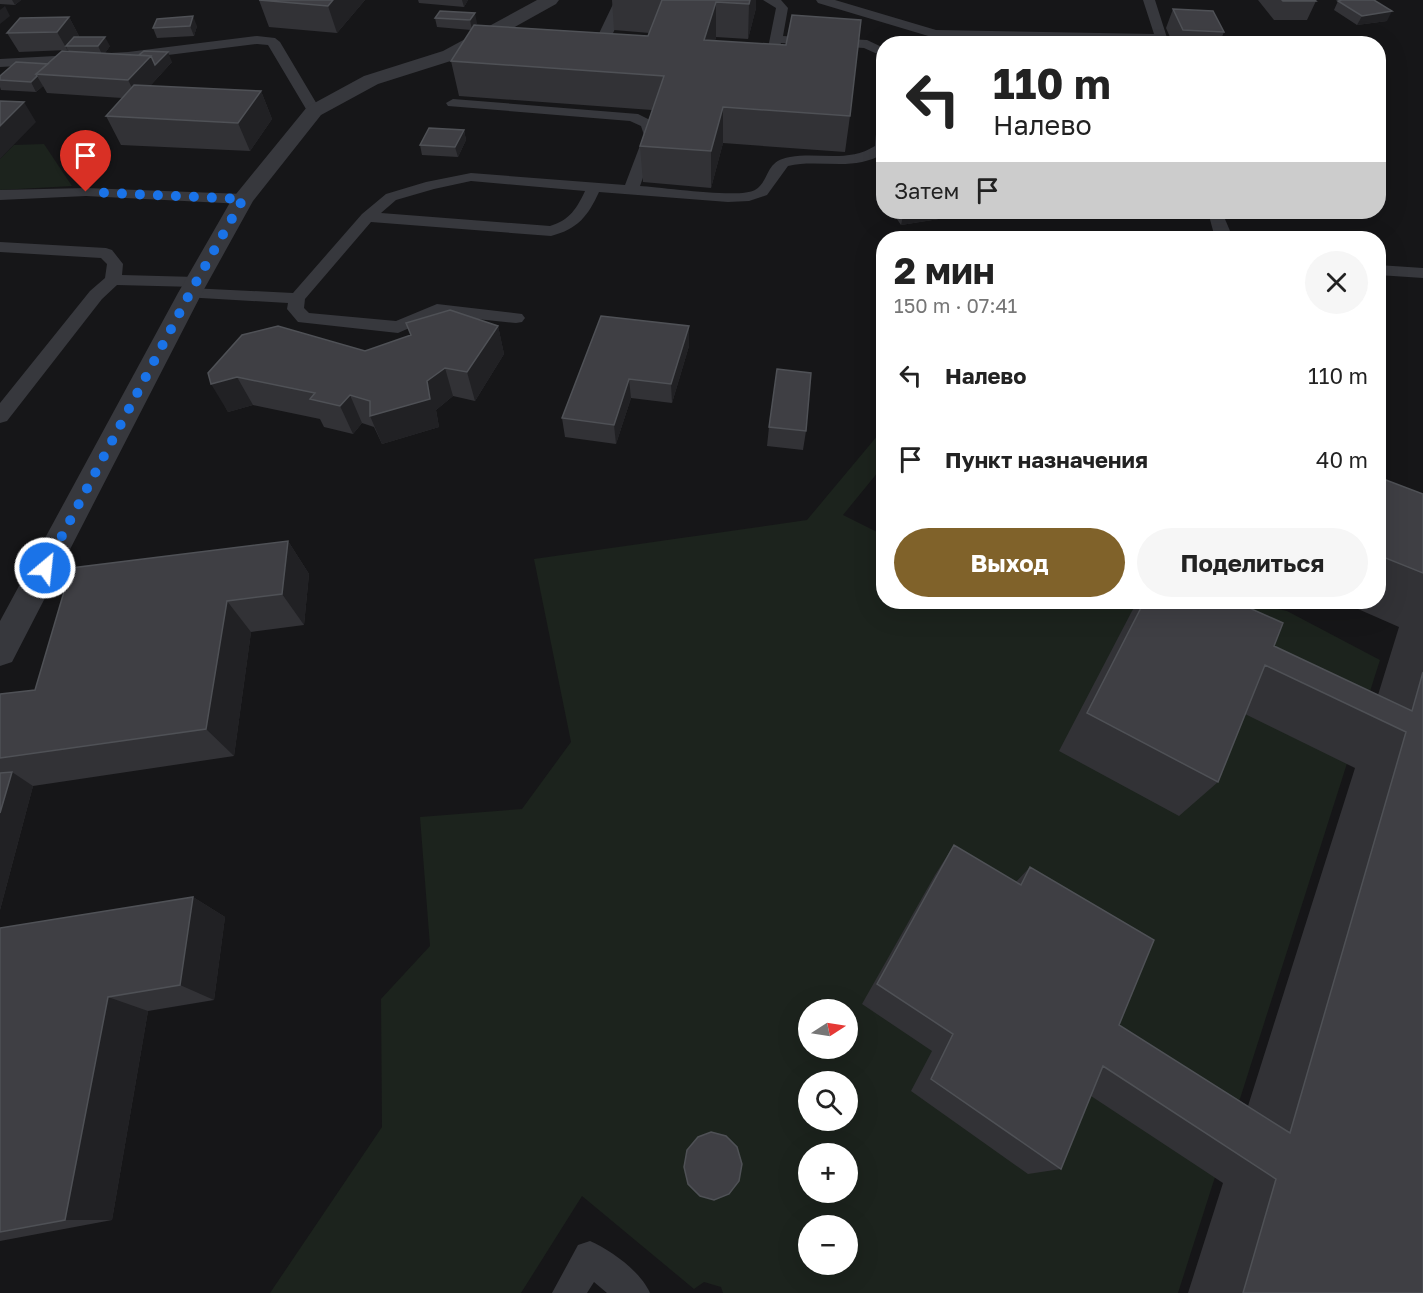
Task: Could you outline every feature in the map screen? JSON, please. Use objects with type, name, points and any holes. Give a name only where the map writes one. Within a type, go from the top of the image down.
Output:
[{"type":"street","points":[[0,652],[193,287],[243,199],[314,111],[371,80],[478,47],[550,0]]},
{"type":"lane","points":[[568,54],[591,54],[597,50],[621,0]]},
{"type":"lane","points":[[769,0],[778,3],[782,8],[772,55]]},
{"type":"lane","points":[[822,0],[935,34],[1000,36]]},
{"type":"lane","points":[[1149,0],[1160,36]]},
{"type":"lane","points":[[775,39],[867,44],[876,49]]},
{"type":"lane","points":[[0,63],[128,56],[257,40],[271,41],[276,45],[314,111]]},
{"type":"lane","points":[[453,103],[633,117],[647,124],[651,135],[631,190]]},
{"type":"lane","points":[[516,318],[437,309],[398,327],[304,318],[295,309],[297,298],[367,217],[391,197],[431,185],[471,177],[731,197],[757,195],[770,186],[776,168],[784,161],[796,159],[851,162],[876,153]]},
{"type":"lane","points":[[367,217],[551,231],[577,220],[594,187]]},
{"type":"lane","points":[[0,195],[86,192],[243,199]]},
{"type":"lane","points":[[0,247],[106,253],[115,264],[113,280],[96,295],[0,416]]},
{"type":"lane","points":[[1386,271],[1423,273]]},
{"type":"lane","points":[[113,280],[297,298]]},
{"type":"lane","points":[[569,1293],[590,1257],[633,1293]]},
{"type":"shaded area","points":[[44,144],[72,186],[0,190],[0,159],[14,145]]},
{"type":"shaded area","points":[[876,437],[876,475],[843,515],[876,532],[876,609],[1278,609],[1287,611],[1380,660],[1178,1293],[723,1293],[721,1287],[704,1282],[694,1289],[582,1196],[521,1293],[270,1293],[382,1127],[381,999],[430,946],[420,817],[522,809],[571,742],[534,559],[807,520]]},
{"type":"building","points":[[259,0],[333,0],[328,6]]},
{"type":"building","points":[[662,0],[750,0],[749,4],[716,2],[704,40],[786,45],[792,15],[861,20],[850,116],[723,107],[711,151],[640,146],[664,76],[451,61],[474,25],[648,36]]},
{"type":"building","points":[[1315,0],[1316,1],[1283,1]]},
{"type":"building","points":[[1374,0],[1392,11],[1362,16],[1338,1]]},
{"type":"building","points":[[1173,9],[1213,11],[1224,32],[1183,30]]},
{"type":"building","points":[[440,11],[475,13],[470,20],[435,18]]},
{"type":"building","points":[[193,16],[190,26],[153,28],[157,19]]},
{"type":"building","points":[[69,17],[57,32],[7,33],[20,18]]},
{"type":"building","points":[[74,37],[105,37],[98,46],[66,46]]},
{"type":"building","points":[[62,51],[151,56],[128,80],[36,74]]},
{"type":"building","points":[[144,51],[168,52],[155,65],[151,56],[139,55]]},
{"type":"building","points":[[16,62],[48,64],[36,74],[37,76],[31,82],[0,80],[0,76]]},
{"type":"building","points":[[134,85],[261,91],[238,123],[106,116]]},
{"type":"building","points":[[0,101],[24,102],[0,126]]},
{"type":"building","points":[[429,128],[464,130],[455,147],[420,145]]},
{"type":"building","points":[[450,310],[498,326],[467,372],[445,368],[427,381],[430,399],[370,416],[370,401],[350,395],[340,406],[310,399],[315,393],[237,377],[211,384],[208,373],[242,335],[278,326],[365,351],[411,335],[406,323]]},
{"type":"building","points":[[601,316],[689,326],[671,384],[629,379],[614,425],[562,418]]},
{"type":"building","points":[[777,369],[811,373],[806,431],[769,427]]},
{"type":"building","points":[[1386,480],[1423,494],[1423,573],[1386,558]]},
{"type":"building","points":[[288,541],[282,594],[227,601],[206,729],[0,758],[0,694],[35,690],[71,568]]},
{"type":"building","points":[[1140,609],[1252,609],[1283,623],[1274,646],[1412,711],[1423,672],[1423,1293],[1243,1293],[1276,1179],[1103,1066],[1061,1169],[931,1079],[953,1034],[877,984],[954,845],[1021,885],[1030,867],[1154,940],[1119,1025],[1290,1133],[1406,732],[1265,665],[1218,782],[1087,713]]},
{"type":"building","points":[[12,772],[0,813],[0,773]]},
{"type":"building","points":[[193,897],[180,985],[108,997],[65,1220],[0,1232],[0,928]]},
{"type":"building","points":[[711,1132],[726,1136],[737,1147],[742,1164],[739,1181],[729,1194],[714,1200],[700,1196],[688,1184],[684,1167],[687,1150],[698,1137]]},
{"type":"route","points":[[45,568],[190,293],[243,199],[86,192]]}]
